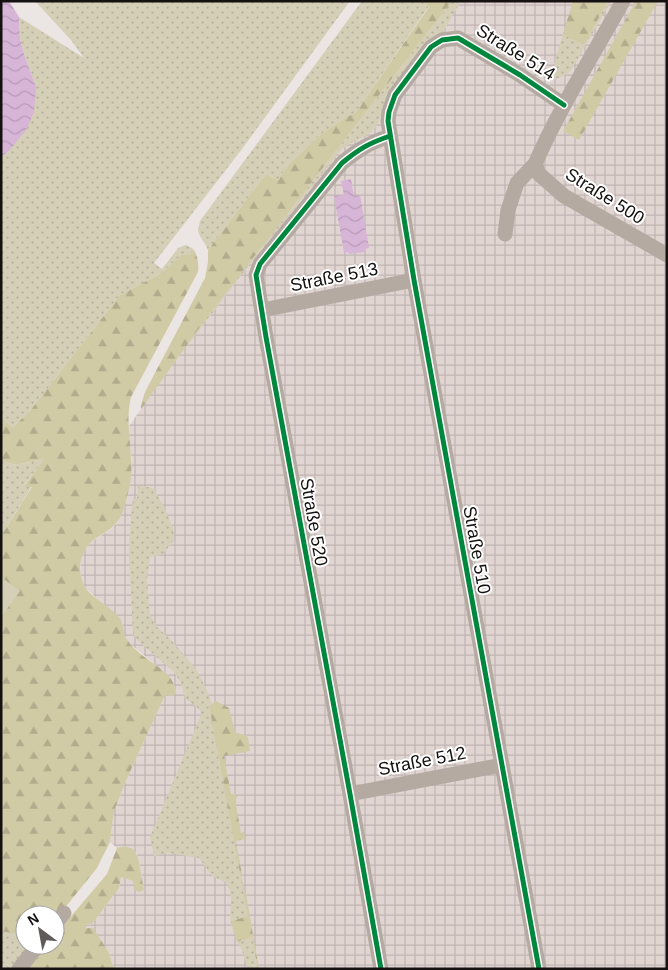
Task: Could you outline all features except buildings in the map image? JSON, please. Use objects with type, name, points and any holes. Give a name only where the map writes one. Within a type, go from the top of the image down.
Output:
[{"type":"street","points":[[506,234],[508,210],[516,182],[535,164],[564,105],[624,1]]},
{"type":"street","name":"Straße 514","points":[[390,136],[389,112],[395,95],[431,47],[442,40],[458,38],[520,75],[564,105]]},
{"type":"street","name":"Straße 510","points":[[390,136],[414,280],[539,969]]},
{"type":"street","name":"Straße 520","points":[[381,969],[256,275],[260,264],[342,163],[358,150],[390,136]]},
{"type":"street","name":"Straße 500","points":[[535,164],[539,174],[564,196],[667,256]]},
{"type":"street","name":"Straße 513","points":[[262,310],[414,280]]},
{"type":"street","name":"Straße 512","points":[[350,794],[502,765]]},
{"type":"street","points":[[19,969],[30,955]]},
{"type":"shaded area","points":[[35,1],[350,1],[242,149],[154,263],[162,269],[178,248],[186,245],[194,250],[191,254],[181,255],[162,273],[120,295],[30,411],[13,427],[1,418],[1,157],[9,151],[36,87],[20,38],[19,17],[84,58],[71,40]]},
{"type":"shaded area","points":[[362,1],[423,1],[429,6],[356,112],[320,135],[287,166],[278,180],[266,174],[208,250],[198,230],[200,221]]},
{"type":"shaded area","points":[[452,1],[667,1],[667,969],[114,969],[108,951],[85,928],[85,925],[92,924],[119,888],[121,876],[133,881],[144,890],[136,853],[125,846],[117,848],[110,842],[114,811],[165,694],[176,693],[168,675],[128,642],[123,633],[123,624],[85,587],[80,572],[81,559],[89,544],[111,529],[121,515],[128,496],[132,460],[129,426],[152,388]]},
{"type":"shaded area","points":[[452,1],[461,1],[442,34],[388,94],[375,128],[367,135],[341,150],[184,350],[205,320]]},
{"type":"shaded area","points":[[608,1],[611,1],[572,69],[563,76],[552,79],[564,30],[564,34],[585,43]]},
{"type":"shaded area","points":[[45,458],[24,485],[32,486],[1,536],[1,459],[11,464],[17,464]]},
{"type":"shaded area","points":[[138,486],[154,489],[173,528],[174,536],[174,540],[164,553],[150,557],[147,580],[150,614],[158,628],[196,669],[212,704],[210,711],[248,916],[232,925],[234,934],[230,921],[231,896],[227,883],[212,876],[199,858],[168,853],[154,856],[150,837],[201,715],[200,710],[185,698],[181,683],[173,671],[137,640],[133,634],[129,556],[133,498],[137,499]]},
{"type":"shaded area","points":[[1,577],[20,591],[1,617]]},
{"type":"shaded area","points":[[1,931],[15,934],[15,955],[26,955],[14,969],[1,969]]},
{"type":"shaded area","points":[[252,937],[258,969],[248,969],[242,950],[237,942]]},
{"type":"green space","points":[[423,1],[452,1],[205,320],[141,409],[146,390],[205,278],[208,250],[266,174],[278,180],[287,166],[320,135],[356,112],[429,7]]},
{"type":"green space","points":[[573,1],[608,1],[585,43],[565,36],[564,30]]},
{"type":"green space","points":[[636,1],[658,1],[579,140],[563,131]]},
{"type":"green space","points":[[194,250],[198,261],[198,272],[131,397],[129,420],[131,479],[122,514],[114,526],[87,547],[80,563],[82,580],[88,591],[119,617],[125,635],[131,645],[169,676],[174,684],[176,693],[173,696],[165,695],[125,783],[114,811],[110,842],[97,868],[65,908],[65,905],[15,905],[15,934],[1,931],[1,536],[32,487],[24,486],[44,459],[11,464],[1,459],[1,418],[13,427],[30,411],[120,295],[162,273],[181,255],[191,254]]},
{"type":"green space","points":[[216,701],[229,708],[235,731],[246,735],[248,738],[250,751],[224,756],[231,794],[236,794],[237,798],[235,799],[241,833],[244,832],[245,839],[236,841],[259,969],[252,937],[237,942],[232,925],[232,921],[248,916],[210,711],[210,706]]},
{"type":"green space","points":[[125,846],[133,849],[138,857],[144,890],[139,892],[134,889],[133,881],[121,877],[119,888],[92,924],[85,925],[85,928],[93,928],[108,951],[114,969],[26,969],[38,955],[65,955],[65,923],[107,874],[117,848]]},
{"type":"water","points":[[1,1],[9,1],[19,17],[20,38],[36,87],[34,112],[26,130],[9,151],[1,157]]},
{"type":"water","points":[[351,179],[354,196],[360,195],[369,248],[365,249],[365,252],[349,254],[348,252],[344,253],[334,196],[344,195],[341,181]]},
{"type":"cycle path","points":[[539,969],[414,280],[388,121],[395,95],[431,47],[442,40],[458,38],[520,75],[564,105]]},
{"type":"cycle path","points":[[381,969],[256,275],[260,264],[342,163],[364,147],[390,136]]}]
